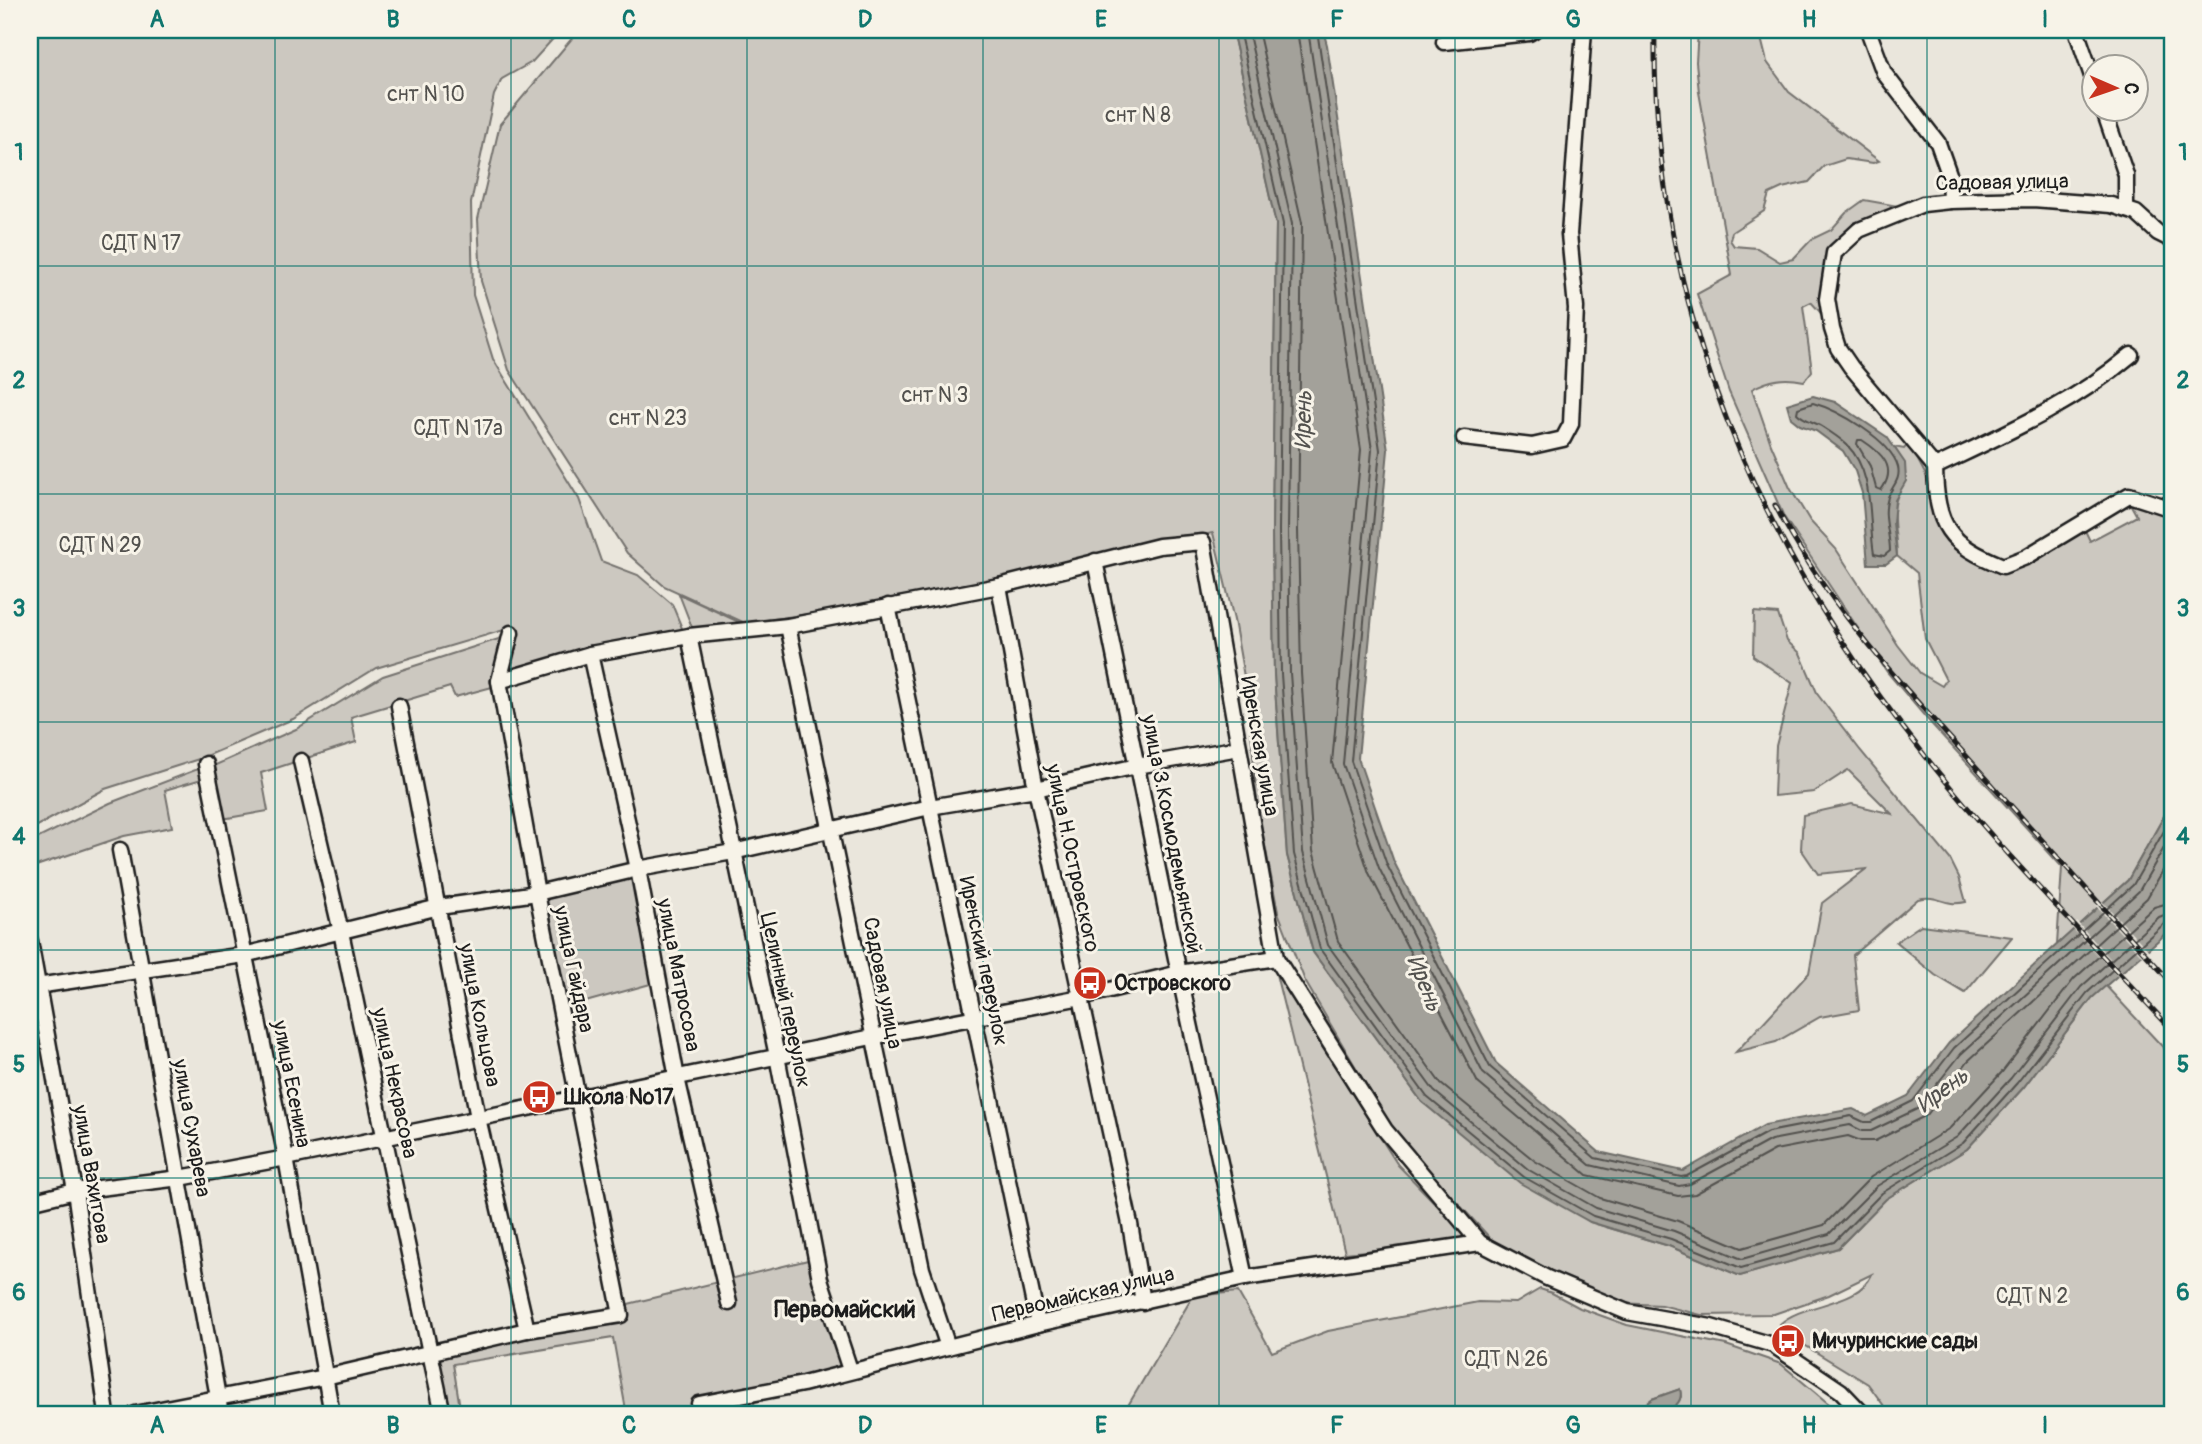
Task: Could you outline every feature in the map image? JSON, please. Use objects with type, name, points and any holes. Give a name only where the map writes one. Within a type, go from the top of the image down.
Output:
[{"type":"street","points":[[1444,42],[1529,33],[1534,30]]},
{"type":"street","points":[[1464,438],[1532,446],[1563,439],[1571,424],[1576,308],[1569,234],[1584,30]]},
{"type":"street","points":[[1868,30],[1884,73],[1938,144],[1949,174],[1950,201]]},
{"type":"street","points":[[2076,30],[2084,52]]},
{"type":"street","points":[[2108,122],[2126,175],[2126,209]]},
{"type":"street","name":"Садовая улица","points":[[1935,467],[1838,348],[1827,299],[1834,253],[1859,230],[1923,204],[1950,201],[2033,199],[2111,205],[2136,213],[2158,233],[2172,240]]},
{"type":"street","points":[[2131,355],[2104,378],[2071,399],[1935,467],[1942,519],[1951,536],[1979,556],[2003,566],[2026,557],[2129,495],[2172,509]]},
{"type":"street","name":"Иренская улица","points":[[1095,561],[1159,546],[1203,542],[1276,958]]},
{"type":"street","points":[[499,681],[590,654],[689,636],[788,626],[999,586],[1095,561]]},
{"type":"street","name":"улица З.Космодемьянской","points":[[1095,561],[1179,973],[1245,1278]]},
{"type":"street","name":"улица Н.Островского","points":[[999,586],[1036,789],[1130,1224],[1143,1302]]},
{"type":"street","name":"Иренский переулок","points":[[888,606],[1038,1324]]},
{"type":"street","name":"Садовая улица","points":[[788,626],[922,1269],[948,1346]]},
{"type":"street","name":"улица Гайдара","points":[[511,632],[499,681],[537,893],[621,1315],[527,1330]]},
{"type":"street","name":"Целинный переулок","points":[[689,636],[777,1056],[820,1279],[850,1370]]},
{"type":"street","name":"улица Матросова","points":[[590,654],[638,869],[677,1078],[729,1303]]},
{"type":"street","name":"улица Кольцова","points":[[399,706],[478,1118],[527,1330]]},
{"type":"street","points":[[33,986],[244,955],[439,907],[537,893],[930,807],[1036,789],[1138,766],[1239,748]]},
{"type":"street","name":"улица Некрасова","points":[[301,761],[341,932],[443,1414]]},
{"type":"street","name":"улица Есенина","points":[[206,764],[286,1158],[332,1414]]},
{"type":"street","name":"улица Сухарева","points":[[121,850],[221,1414]]},
{"type":"street","name":"улица Вахитова","points":[[30,941],[33,986],[75,1191],[107,1414]]},
{"type":"street","points":[[30,1202],[75,1191],[180,1178],[286,1158],[974,1016],[1081,997],[1179,973],[1276,958],[1385,1130],[1480,1243],[1547,1278],[1627,1312],[1711,1327],[1773,1345],[1840,1391],[1863,1414]]},
{"type":"street","name":"Первомайская улица","points":[[699,1404],[803,1384],[1038,1324],[1245,1278],[1480,1243]]},
{"type":"street","points":[[135,1414],[326,1377],[527,1330]]},
{"type":"green space","points":[[30,30],[561,30],[532,62],[502,79],[494,95],[471,203],[473,295],[493,359],[579,499],[601,561],[638,575],[672,604],[684,633],[505,673],[507,629],[376,668],[293,719],[202,758],[105,789],[30,830]]},
{"type":"green space","points":[[579,30],[1232,30],[1276,224],[1272,530],[1274,674],[1287,855],[1313,952],[1422,1102],[1590,1222],[1669,1246],[1740,1276],[1838,1248],[1886,1199],[1967,1149],[2023,1088],[2105,985],[2172,1057],[2172,1414],[1890,1414],[1868,1384],[1788,1335],[1780,1324],[1802,1311],[1855,1292],[1872,1274],[1829,1295],[1774,1314],[1701,1315],[1661,1305],[1619,1303],[1591,1288],[1557,1279],[1491,1239],[1384,1120],[1378,1105],[1305,981],[1278,912],[1257,805],[1249,705],[1234,620],[1213,533],[886,603],[745,623],[664,586],[627,553],[509,370],[481,281],[478,219],[500,124]]},
{"type":"green space","points":[[1698,30],[1759,30],[1767,62],[1789,92],[1879,161],[1873,163],[1846,159],[1824,166],[1809,182],[1769,194],[1764,211],[1732,232],[1730,240],[1734,246],[1757,248],[1780,262],[1793,259],[1812,239],[1831,230],[1846,213],[1864,200],[1903,207],[1855,228],[1823,291],[1824,322],[1821,313],[1811,302],[1803,306],[1812,371],[1804,381],[1777,380],[1752,389],[1790,488],[1810,521],[1836,549],[1898,645],[1920,673],[1942,686],[1946,680],[1925,639],[1917,573],[1897,556],[1894,512],[1905,475],[1901,459],[1894,447],[1904,449],[1909,443],[1933,489],[1939,519],[2003,569],[2081,522],[2090,541],[2137,516],[2128,500],[2172,516],[2172,802],[2128,880],[2057,945],[2062,867],[1887,672],[1784,517],[1729,392],[1697,294],[1732,275],[1699,92],[1696,62]]},
{"type":"green space","points":[[679,594],[741,623],[693,630]]},
{"type":"green space","points":[[1754,612],[1778,614],[1787,641],[1800,653],[1818,695],[1950,859],[1959,877],[1966,902],[1918,899],[1853,955],[1859,1010],[1820,1017],[1776,1042],[1736,1052],[1809,973],[1822,903],[1866,869],[1818,874],[1801,849],[1803,815],[1852,804],[1892,814],[1848,770],[1814,792],[1774,796],[1776,746],[1792,683],[1753,656]]},
{"type":"green space","points":[[508,636],[496,686],[455,697],[450,687],[351,717],[356,742],[261,773],[268,811],[222,819],[211,767],[296,729],[383,676]]},
{"type":"green space","points":[[203,767],[205,778],[165,790],[172,827],[124,836],[30,868],[30,842],[110,803]]},
{"type":"green space","points":[[635,873],[654,983],[564,1008],[541,896]]},
{"type":"green space","points":[[1921,925],[2012,937],[1965,993],[1935,975],[1896,942]]},
{"type":"green space","points":[[1273,962],[1298,1009],[1398,1165],[1472,1241],[1345,1253]]},
{"type":"green space","points":[[812,1259],[846,1368],[753,1399],[757,1414],[599,1414],[626,1410],[613,1338],[453,1364],[461,1414],[441,1414],[429,1354],[626,1318],[624,1305]]},
{"type":"green space","name":"СДТ N 26","points":[[1540,1289],[1580,1308],[1627,1325],[1726,1345],[1781,1364],[1841,1414],[1654,1414],[1670,1408],[1681,1397],[1680,1389],[1652,1399],[1633,1414],[1123,1414],[1193,1296],[1238,1292],[1272,1352],[1328,1331],[1478,1302],[1516,1303]]},
{"type":"water","name":"Ирень","points":[[1232,30],[1323,30],[1327,45],[1388,450],[1358,758],[1394,862],[1496,1063],[1599,1152],[1683,1171],[1765,1125],[1853,1109],[1867,1116],[1908,1096],[1949,1043],[2128,880],[2172,802],[2172,925],[2162,937],[2092,998],[2023,1088],[1967,1149],[1886,1199],[1838,1248],[1740,1276],[1669,1246],[1590,1222],[1520,1183],[1422,1102],[1313,952],[1287,855],[1274,674],[1272,530],[1276,224]]},
{"type":"water","points":[[1813,396],[1835,402],[1887,437],[1905,463],[1906,481],[1895,500],[1893,523],[1897,556],[1886,564],[1868,564],[1862,493],[1855,471],[1843,451],[1816,431],[1791,418],[1787,404]]},
{"type":"water","points":[[1680,1389],[1681,1397],[1672,1407],[1633,1414],[1652,1399]]},
{"type":"pier","points":[[2101,900],[2150,952],[2143,957],[2095,905]]},
{"type":"pier","points":[[2077,922],[2124,974],[2119,978],[2071,927]]},
{"type":"railway","points":[[1655,30],[1659,131],[1672,229],[1694,325],[1726,417],[1765,506],[1812,592],[1866,676],[1926,757],[2015,862],[2172,1030]]},
{"type":"railway","points":[[1775,505],[1814,572],[1884,664],[2172,983]]},
{"type":"place","name":"Островского","points":[[1090,983]]},
{"type":"place","name":"Школа №17","points":[[539,1097]]},
{"type":"place","name":"Мичуринские сады","points":[[1788,1341]]},
{"type":"district","name":"Первомайский","points":[[845,1309]]},
{"type":"park label","name":"снт N 10","points":[[426,94]]},
{"type":"park label","name":"снт N 8","points":[[1138,115]]},
{"type":"park label","name":"СДТ N 17","points":[[141,243]]},
{"type":"park label","name":"снт N 3","points":[[935,395]]},
{"type":"park label","name":"снт N 23","points":[[648,418]]},
{"type":"park label","name":"СДТ N 17а","points":[[458,428]]},
{"type":"park label","name":"СДТ N 29","points":[[100,545]]},
{"type":"park label","name":"СДТ N 2","points":[[2032,1296]]}]
